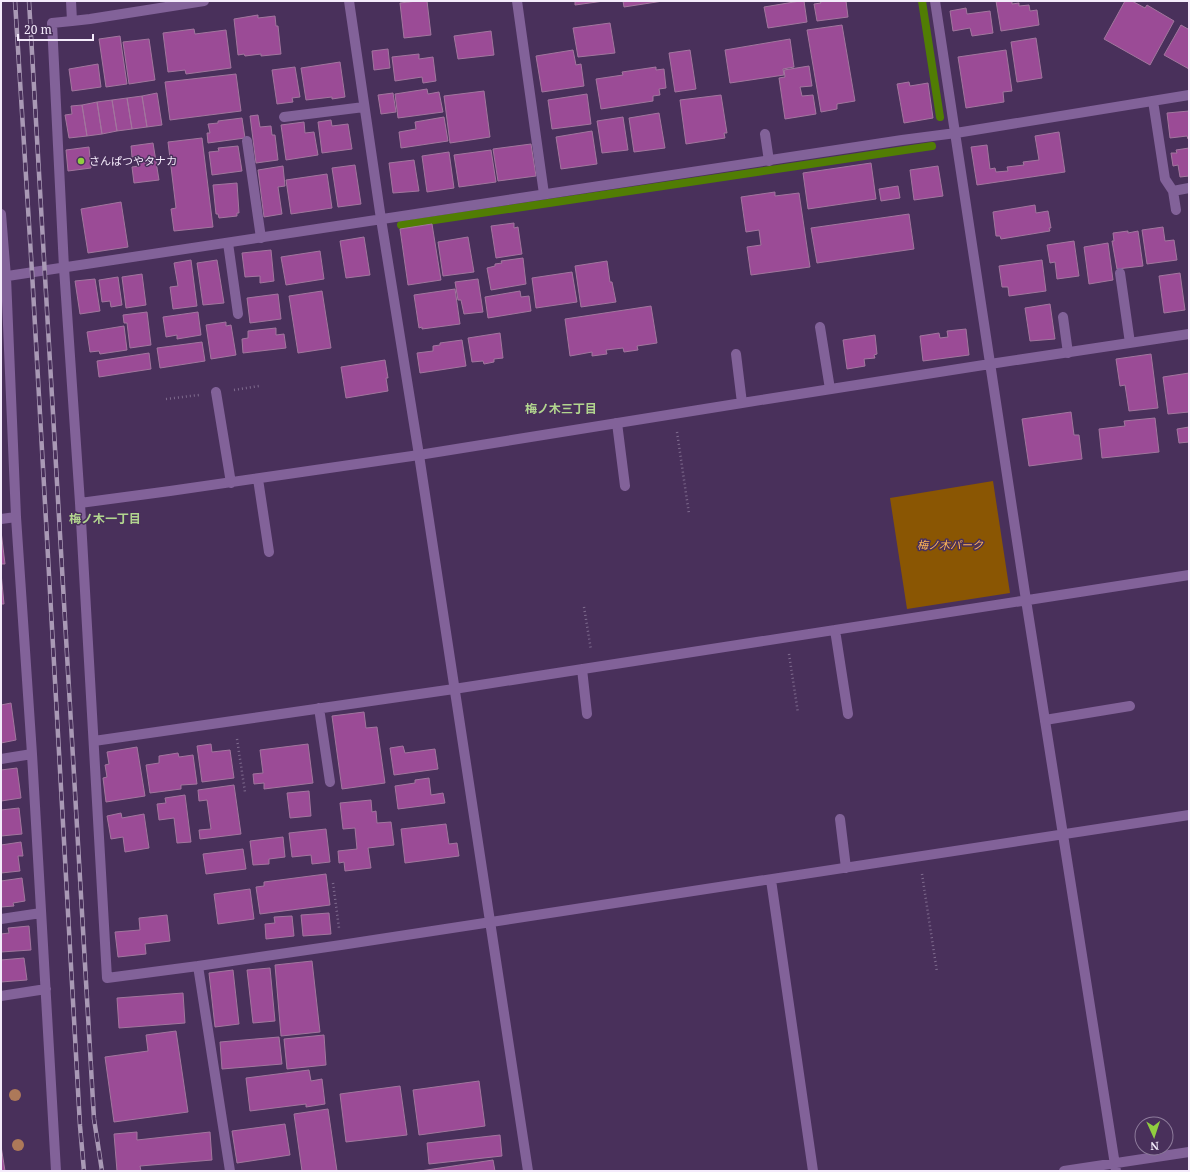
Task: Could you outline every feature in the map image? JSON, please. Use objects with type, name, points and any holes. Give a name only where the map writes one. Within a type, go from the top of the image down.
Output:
[{"type":"street","points":[[71,1],[72,21]]},
{"type":"street","points":[[204,1],[90,20],[52,23],[64,268],[80,503],[107,978],[490,923],[1063,833],[1189,815]]},
{"type":"street","points":[[349,1],[381,219],[528,1171]]},
{"type":"street","points":[[517,1],[544,194]]},
{"type":"street","points":[[935,1],[1026,600],[1115,1167]]},
{"type":"street","points":[[4,277],[544,194],[956,133],[1189,95]]},
{"type":"street","points":[[1153,101],[1165,180],[1173,191],[1176,210]]},
{"type":"street","points":[[284,117],[364,106]]},
{"type":"street","points":[[765,134],[769,160]]},
{"type":"street","points":[[247,141],[261,238]]},
{"type":"street","points":[[1173,191],[1189,188]]},
{"type":"street","points":[[1,214],[16,516],[32,754],[56,1171]]},
{"type":"street","points":[[228,243],[238,314]]},
{"type":"street","points":[[1120,273],[1130,343]]},
{"type":"street","points":[[1063,317],[1068,353]]},
{"type":"street","points":[[820,327],[830,389]]},
{"type":"street","points":[[80,503],[231,483],[418,455],[742,402],[1189,334]]},
{"type":"street","points":[[736,354],[742,402]]},
{"type":"street","points":[[216,392],[231,483]]},
{"type":"street","points":[[617,423],[625,486]]},
{"type":"street","points":[[258,479],[268,552]]},
{"type":"street","points":[[1,519],[16,516]]},
{"type":"street","points":[[94,741],[594,668],[1189,575]]},
{"type":"street","points":[[835,630],[848,714]]},
{"type":"street","points":[[582,669],[587,714]]},
{"type":"street","points":[[1045,720],[1130,706]]},
{"type":"street","points":[[319,708],[330,782]]},
{"type":"street","points":[[1,758],[32,754]]},
{"type":"street","points":[[840,819],[846,868]]},
{"type":"street","points":[[771,880],[813,1171]]},
{"type":"street","points":[[1,919],[41,913]]},
{"type":"street","points":[[198,966],[230,1171]]},
{"type":"street","points":[[1,996],[46,989]]},
{"type":"street","points":[[1064,1171],[1115,1167],[1189,1152]]},
{"type":"path","points":[[674,414],[689,514]]},
{"type":"path","points":[[584,607],[594,668]]},
{"type":"path","points":[[787,637],[798,713]]},
{"type":"path","points":[[235,721],[245,792]]},
{"type":"path","points":[[919,856],[937,972]]},
{"type":"path","points":[[333,882],[341,945]]},
{"type":"green space","name":"梅ノ木パーク","points":[[993,481],[1010,593],[907,609],[890,498]]},
{"type":"building","points":[[427,1],[431,35],[404,38],[400,3]]},
{"type":"building","points":[[575,1],[604,1],[575,5]]},
{"type":"building","points":[[623,1],[663,1],[624,7]]},
{"type":"building","points":[[804,1],[807,22],[768,28],[764,7]]},
{"type":"building","points":[[820,1],[846,1],[848,17],[817,21],[814,4],[821,3]]},
{"type":"building","points":[[996,1],[1012,1],[1012,4],[1019,3],[1019,6],[1029,5],[1030,11],[1037,10],[1039,25],[1001,31]]},
{"type":"building","points":[[1125,1],[1132,1],[1145,8],[1147,5],[1174,21],[1150,65],[1104,39]]},
{"type":"building","points":[[966,8],[967,14],[990,11],[993,33],[972,36],[970,28],[953,31],[950,11]]},
{"type":"building","points":[[258,15],[258,18],[275,16],[276,26],[278,26],[281,54],[261,56],[261,54],[245,56],[244,54],[238,55],[234,19]]},
{"type":"building","points":[[610,23],[615,53],[578,57],[573,28]]},
{"type":"building","points":[[842,25],[855,101],[837,104],[837,109],[821,112],[807,30]]},
{"type":"building","points":[[1181,25],[1188,29],[1189,28],[1189,69],[1164,55]]},
{"type":"building","points":[[194,29],[195,34],[226,30],[231,68],[186,74],[185,70],[168,72],[163,33]]},
{"type":"building","points":[[491,31],[494,55],[458,59],[454,36]]},
{"type":"building","points":[[120,36],[127,84],[106,87],[99,39]]},
{"type":"building","points":[[1036,38],[1042,78],[1017,82],[1011,42]]},
{"type":"building","points":[[149,39],[155,80],[129,84],[123,42]]},
{"type":"building","points":[[790,39],[794,67],[783,69],[784,75],[730,83],[725,50]]},
{"type":"building","points":[[388,49],[390,68],[374,70],[372,51]]},
{"type":"building","points":[[573,50],[576,65],[581,64],[584,86],[542,92],[536,56]]},
{"type":"building","points":[[690,50],[696,89],[675,92],[669,53]]},
{"type":"building","points":[[1006,50],[1012,91],[1003,92],[1004,102],[966,108],[958,57]]},
{"type":"building","points":[[419,54],[419,59],[433,57],[436,81],[423,83],[422,77],[395,81],[392,57]]},
{"type":"building","points":[[340,62],[345,97],[306,100],[301,68]]},
{"type":"building","points":[[98,64],[101,87],[72,91],[69,69]]},
{"type":"building","points":[[809,66],[812,86],[800,87],[802,96],[813,95],[816,114],[785,119],[779,78],[785,77],[784,70]]},
{"type":"building","points":[[295,67],[300,97],[292,98],[293,102],[277,104],[272,70]]},
{"type":"building","points":[[656,67],[656,70],[664,69],[666,88],[659,89],[660,95],[653,96],[653,101],[601,109],[596,79],[623,75],[622,72]]},
{"type":"building","points":[[236,74],[241,111],[170,120],[165,82]]},
{"type":"building","points":[[909,82],[910,86],[928,83],[933,118],[904,123],[897,84]]},
{"type":"building","points":[[427,89],[428,94],[439,92],[443,112],[398,118],[395,94]]},
{"type":"building","points":[[484,91],[490,137],[450,143],[444,96]]},
{"type":"building","points":[[157,93],[162,125],[147,127],[142,96]]},
{"type":"building","points":[[393,93],[396,112],[381,114],[378,95]]},
{"type":"building","points":[[587,94],[591,124],[552,129],[548,100]]},
{"type":"building","points":[[721,95],[727,133],[724,133],[725,138],[686,144],[680,100]]},
{"type":"building","points":[[142,96],[147,127],[132,129],[127,98]]},
{"type":"building","points":[[127,98],[132,129],[117,131],[112,100]]},
{"type":"building","points":[[112,100],[117,131],[102,134],[97,102]]},
{"type":"building","points":[[97,102],[102,134],[87,136],[82,105]]},
{"type":"building","points":[[82,105],[87,136],[69,138],[65,115],[72,114],[71,106]]},
{"type":"building","points":[[1189,111],[1189,139],[1187,136],[1170,138],[1167,113]]},
{"type":"building","points":[[659,113],[665,148],[634,152],[629,118]]},
{"type":"building","points":[[258,115],[260,127],[271,126],[272,135],[275,135],[278,160],[256,163],[250,116]]},
{"type":"building","points":[[444,117],[448,141],[401,148],[399,132],[416,129],[415,122]]},
{"type":"building","points":[[623,117],[628,150],[602,153],[597,121]]},
{"type":"building","points":[[242,118],[245,138],[208,143],[207,133],[210,133],[208,124],[218,123],[218,121]]},
{"type":"building","points":[[331,120],[332,126],[348,124],[352,149],[322,153],[318,122]]},
{"type":"building","points":[[304,122],[305,133],[314,132],[318,155],[286,160],[281,125]]},
{"type":"building","points":[[592,131],[597,164],[561,169],[556,137]]},
{"type":"building","points":[[1059,132],[1065,172],[977,185],[971,147],[987,145],[990,169],[995,168],[996,172],[1008,171],[1007,167],[1024,165],[1023,162],[1039,160],[1035,136]]},
{"type":"building","points":[[202,138],[213,227],[174,231],[171,209],[176,208],[168,142]]},
{"type":"building","points":[[153,143],[159,180],[134,183],[132,167],[139,166],[137,156],[132,157],[131,146]]},
{"type":"building","points":[[531,144],[536,176],[498,181],[493,149]]},
{"type":"building","points":[[238,146],[242,171],[212,175],[209,152],[219,151],[218,148]]},
{"type":"building","points":[[89,147],[91,168],[68,171],[66,150]]},
{"type":"building","points":[[1189,148],[1189,176],[1180,177],[1178,165],[1173,166],[1171,153],[1177,153],[1176,150]]},
{"type":"building","points":[[491,150],[496,182],[459,187],[454,155]]},
{"type":"building","points":[[449,152],[454,188],[427,192],[422,156]]},
{"type":"building","points":[[414,160],[419,191],[393,193],[389,163]]},
{"type":"building","points":[[871,163],[876,199],[808,209],[803,173]]},
{"type":"building","points":[[355,165],[361,204],[338,207],[332,168]]},
{"type":"building","points":[[283,166],[285,186],[278,187],[282,214],[264,217],[258,170]]},
{"type":"building","points":[[938,166],[943,196],[914,200],[910,170]]},
{"type":"building","points":[[327,174],[332,208],[291,214],[286,180]]},
{"type":"building","points":[[237,183],[239,213],[237,213],[237,216],[219,218],[218,214],[216,214],[213,185]]},
{"type":"building","points":[[898,186],[900,198],[881,201],[879,189]]},
{"type":"building","points":[[775,192],[775,196],[799,193],[810,267],[751,275],[747,247],[761,245],[759,230],[746,232],[741,197]]},
{"type":"building","points":[[121,202],[128,247],[88,253],[81,209]]},
{"type":"building","points":[[1035,205],[1036,213],[1048,211],[1051,228],[1049,228],[1050,231],[1001,239],[1000,236],[996,236],[993,212]]},
{"type":"building","points":[[909,214],[914,249],[817,263],[811,228]]},
{"type":"building","points":[[514,223],[514,228],[518,227],[522,254],[496,258],[491,226]]},
{"type":"building","points":[[432,224],[441,280],[408,285],[400,229]]},
{"type":"building","points":[[1163,227],[1165,241],[1174,240],[1177,260],[1147,264],[1142,230]]},
{"type":"building","points":[[1128,231],[1128,233],[1138,231],[1143,266],[1117,269],[1112,241],[1114,241],[1113,233]]},
{"type":"building","points":[[364,237],[370,275],[346,278],[340,241]]},
{"type":"building","points":[[468,237],[474,272],[443,276],[438,242]]},
{"type":"building","points":[[1074,241],[1079,276],[1057,279],[1055,262],[1050,263],[1047,245]]},
{"type":"building","points":[[1108,243],[1113,280],[1089,284],[1084,247]]},
{"type":"building","points":[[271,250],[274,281],[260,283],[260,276],[245,277],[242,253]]},
{"type":"building","points":[[320,251],[324,279],[286,285],[281,257]]},
{"type":"building","points":[[523,258],[526,284],[491,290],[487,268],[495,266],[495,264],[502,263],[501,261]]},
{"type":"building","points":[[191,260],[197,306],[173,309],[170,287],[178,286],[174,263]]},
{"type":"building","points":[[217,260],[224,303],[203,305],[197,263]]},
{"type":"building","points":[[1042,260],[1046,291],[1009,296],[1008,287],[1002,287],[999,266]]},
{"type":"building","points":[[607,261],[610,282],[612,282],[616,302],[581,307],[575,266]]},
{"type":"building","points":[[572,272],[577,302],[536,308],[532,278]]},
{"type":"building","points":[[1180,273],[1185,310],[1164,313],[1159,276]]},
{"type":"building","points":[[142,274],[146,305],[126,308],[122,277]]},
{"type":"building","points":[[118,277],[122,305],[111,307],[110,301],[102,302],[99,280]]},
{"type":"building","points":[[95,279],[100,311],[80,314],[75,281]]},
{"type":"building","points":[[478,279],[483,312],[464,314],[461,300],[458,300],[455,282]]},
{"type":"building","points":[[455,289],[460,324],[422,329],[422,327],[419,328],[414,295]]},
{"type":"building","points":[[322,291],[331,348],[298,353],[289,296]]},
{"type":"building","points":[[520,291],[521,297],[529,296],[531,311],[488,318],[485,297]]},
{"type":"building","points":[[278,294],[281,319],[250,323],[247,298]]},
{"type":"building","points":[[1050,304],[1055,339],[1030,341],[1025,308]]},
{"type":"building","points":[[651,306],[657,343],[637,346],[638,350],[624,352],[623,348],[606,350],[607,354],[592,356],[592,352],[570,356],[565,319]]},
{"type":"building","points":[[147,312],[151,345],[130,348],[127,323],[124,323],[123,315]]},
{"type":"building","points":[[198,312],[201,335],[177,339],[177,335],[166,337],[163,317]]},
{"type":"building","points":[[226,322],[226,326],[231,325],[236,355],[211,359],[206,325]]},
{"type":"building","points":[[124,326],[127,350],[100,354],[99,351],[90,352],[87,332]]},
{"type":"building","points":[[276,328],[276,335],[284,334],[286,348],[243,353],[242,339],[248,338],[248,331]]},
{"type":"building","points":[[966,329],[969,355],[923,361],[920,336],[939,333],[940,338],[948,337],[947,331]]},
{"type":"building","points":[[500,333],[503,358],[494,359],[494,362],[484,364],[483,361],[472,362],[468,338]]},
{"type":"building","points":[[875,335],[877,354],[874,355],[875,358],[864,359],[865,366],[847,369],[843,340]]},
{"type":"building","points":[[462,340],[466,366],[420,373],[417,353],[433,351],[433,346],[440,345],[440,343]]},
{"type":"building","points":[[202,342],[205,361],[160,368],[157,348]]},
{"type":"building","points":[[149,353],[151,369],[99,377],[97,361]]},
{"type":"building","points":[[1151,354],[1158,408],[1129,411],[1125,385],[1120,386],[1116,359]]},
{"type":"building","points":[[385,360],[388,378],[386,378],[388,391],[346,398],[341,367]]},
{"type":"building","points":[[1189,373],[1189,412],[1168,414],[1163,377]]},
{"type":"building","points":[[1071,412],[1074,435],[1079,435],[1082,459],[1029,466],[1022,419]]},
{"type":"building","points":[[1155,418],[1159,452],[1102,458],[1099,429],[1125,426],[1124,421]]},
{"type":"building","points":[[1189,427],[1189,442],[1179,443],[1177,429]]},
{"type":"building","points":[[1,531],[5,564],[1,564]]},
{"type":"building","points":[[1,573],[4,604],[1,604]]},
{"type":"building","points":[[11,703],[16,740],[1,743],[1,705]]},
{"type":"building","points":[[364,712],[366,728],[377,727],[385,783],[342,789],[332,716]]},
{"type":"building","points":[[211,744],[212,752],[230,750],[234,778],[202,782],[197,746]]},
{"type":"building","points":[[308,744],[313,783],[264,789],[264,783],[254,784],[253,774],[263,773],[260,750]]},
{"type":"building","points":[[403,746],[405,753],[435,749],[438,769],[394,775],[390,748]]},
{"type":"building","points":[[137,747],[145,796],[106,802],[103,778],[107,777],[105,765],[109,764],[107,752]]},
{"type":"building","points":[[178,753],[179,757],[193,755],[197,784],[181,785],[181,789],[150,793],[146,765],[159,763],[159,756]]},
{"type":"building","points":[[17,768],[21,798],[1,801],[1,770]]},
{"type":"building","points":[[429,778],[431,795],[443,793],[445,803],[398,809],[395,786],[415,783],[415,780]]},
{"type":"building","points":[[234,785],[241,834],[200,839],[199,830],[211,829],[207,800],[199,801],[198,790]]},
{"type":"building","points":[[309,791],[311,816],[290,818],[287,793]]},
{"type":"building","points":[[185,795],[191,842],[177,843],[174,818],[159,820],[157,804],[166,803],[165,798]]},
{"type":"building","points":[[371,800],[372,812],[376,811],[377,823],[391,822],[394,845],[368,848],[371,868],[345,871],[344,862],[339,863],[338,851],[357,849],[355,828],[343,829],[340,803]]},
{"type":"building","points":[[19,808],[22,834],[1,836],[1,810]]},
{"type":"building","points":[[121,813],[122,818],[144,814],[149,848],[125,852],[123,837],[111,839],[107,816]]},
{"type":"building","points":[[446,824],[449,844],[457,843],[459,856],[405,863],[401,829]]},
{"type":"building","points":[[326,829],[330,862],[312,864],[311,855],[292,857],[289,833]]},
{"type":"building","points":[[283,837],[285,857],[269,859],[269,864],[253,865],[250,841]]},
{"type":"building","points":[[21,842],[23,856],[18,856],[20,871],[1,873],[1,845]]},
{"type":"building","points":[[243,849],[246,869],[206,874],[203,854]]},
{"type":"building","points":[[326,874],[330,905],[260,914],[256,887],[264,886],[264,882]]},
{"type":"building","points":[[22,878],[25,901],[13,903],[14,906],[1,907],[1,881]]},
{"type":"building","points":[[250,889],[254,919],[218,924],[214,894]]},
{"type":"building","points":[[329,913],[331,934],[303,936],[301,915]]},
{"type":"building","points":[[167,915],[170,941],[145,944],[146,954],[118,957],[115,932],[140,930],[139,918]]},
{"type":"building","points":[[292,916],[294,936],[266,939],[265,924],[275,923],[274,917]]},
{"type":"building","points":[[29,926],[31,950],[1,952],[1,934],[9,933],[8,928]]},
{"type":"building","points":[[24,958],[27,980],[1,982],[1,960]]},
{"type":"building","points":[[312,961],[320,1032],[281,1036],[275,965]]},
{"type":"building","points":[[270,968],[275,1021],[253,1023],[247,970]]},
{"type":"building","points":[[233,970],[239,1024],[215,1027],[209,973]]},
{"type":"building","points":[[183,993],[185,1023],[119,1028],[117,998]]},
{"type":"building","points":[[176,1031],[188,1112],[114,1122],[105,1057],[148,1051],[146,1035]]},
{"type":"building","points":[[324,1035],[326,1065],[287,1069],[284,1039]]},
{"type":"building","points":[[279,1037],[282,1064],[222,1069],[220,1042]]},
{"type":"building","points":[[309,1070],[311,1081],[322,1079],[325,1104],[306,1107],[306,1104],[250,1111],[246,1078]]},
{"type":"building","points":[[479,1081],[485,1126],[419,1135],[413,1090]]},
{"type":"building","points":[[400,1086],[407,1135],[346,1142],[340,1094]]},
{"type":"building","points":[[328,1109],[337,1171],[302,1171],[294,1114]]},
{"type":"building","points":[[285,1124],[290,1155],[237,1163],[232,1131]]},
{"type":"building","points":[[137,1132],[137,1140],[210,1132],[212,1160],[140,1166],[141,1171],[117,1171],[114,1134]]},
{"type":"building","points":[[500,1135],[502,1156],[429,1164],[427,1143]]},
{"type":"building","points":[[1,1146],[5,1171],[1,1171]]},
{"type":"building","points":[[493,1160],[495,1171],[420,1171]]},
{"type":"waterway","points":[[922,1],[940,117]]},
{"type":"waterway","points":[[401,225],[932,146]]},
{"type":"railway","points":[[15,1],[32,272],[80,1126],[84,1171]]},
{"type":"railway","points":[[29,1],[94,1119],[102,1171]]},
{"type":"place","name":"さんぱつやタナカ","points":[[81,161]]},
{"type":"district","name":"梅ノ木三丁目","points":[[561,409]]},
{"type":"district","name":"梅ノ木一丁目","points":[[105,519]]}]
